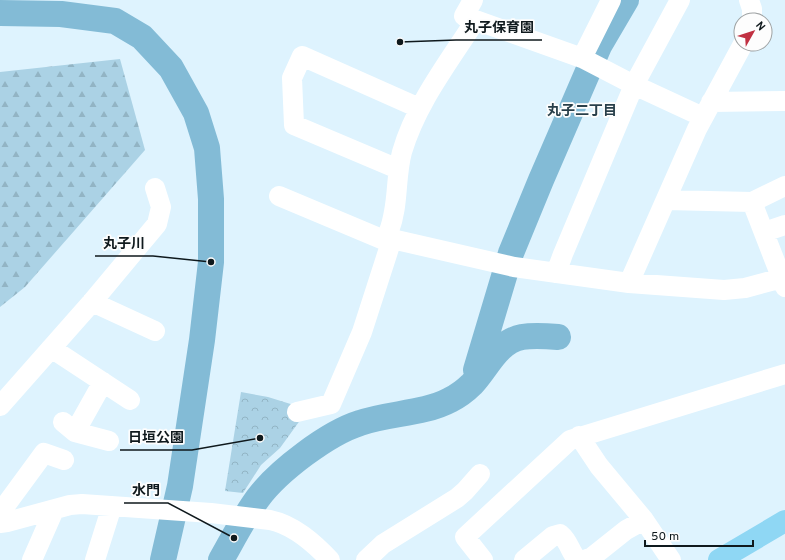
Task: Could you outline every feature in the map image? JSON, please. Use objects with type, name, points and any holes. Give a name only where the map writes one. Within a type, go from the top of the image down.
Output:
[{"type":"main road","points":[[719,560],[785,521]]},
{"type":"street","points":[[473,0],[464,16],[582,58],[634,85],[707,109],[785,101]]},
{"type":"street","points":[[582,58],[611,0]]},
{"type":"street","points":[[556,273],[634,85],[680,0]]},
{"type":"street","points":[[749,0],[751,12]]},
{"type":"street","points":[[297,412],[331,404],[362,332],[392,241],[389,231],[394,219],[398,169],[408,132],[419,108],[475,21]]},
{"type":"street","points":[[629,283],[707,109],[739,52]]},
{"type":"street","points":[[398,169],[294,125],[292,78],[302,56],[419,108]]},
{"type":"street","points":[[666,200],[752,202],[785,186]]},
{"type":"street","points":[[0,406],[92,302],[157,224],[161,207],[155,188]]},
{"type":"street","points":[[279,196],[392,241],[514,267],[629,283],[724,290],[783,282],[752,202]]},
{"type":"street","points":[[764,232],[785,225]]},
{"type":"street","points":[[92,302],[155,331]]},
{"type":"street","points":[[51,348],[130,400]]},
{"type":"street","points":[[483,560],[465,537],[570,440],[578,436],[785,374]]},
{"type":"street","points":[[103,382],[69,427],[109,441]]},
{"type":"street","points":[[578,436],[599,466],[644,520],[671,560]]},
{"type":"street","points":[[0,513],[44,453],[64,460]]},
{"type":"street","points":[[366,560],[383,544],[457,498],[480,474]]},
{"type":"street","points":[[0,523],[70,505],[112,506],[230,515],[274,520],[287,525],[319,549],[330,560]]},
{"type":"street","points":[[95,560],[112,506]]},
{"type":"street","points":[[32,560],[54,510]]},
{"type":"street","points":[[585,560],[592,557],[626,530],[644,520]]},
{"type":"street","points":[[524,560],[554,529],[566,539],[574,556],[578,560]]},
{"type":"green space","points":[[120,59],[145,150],[25,287],[0,307],[0,72]]},
{"type":"green space","points":[[241,392],[268,397],[297,406],[301,419],[280,448],[261,465],[243,493],[225,491]]},
{"type":"waterway","points":[[476,370],[511,253],[599,46],[626,0]]},
{"type":"waterway","points":[[0,13],[61,14],[115,21],[142,37],[171,68],[196,113],[207,148],[211,199],[211,262],[202,340],[180,486],[163,560]]},
{"type":"waterway","points":[[221,560],[248,513],[267,487],[304,454],[319,444],[333,435],[360,423],[440,405],[462,393],[472,384],[499,350],[513,340],[531,336],[558,337]]},
{"type":"place","name":"丸子保育園","points":[[400,42]]},
{"type":"place","name":"丸子川","points":[[211,262]]},
{"type":"place","name":"日垣公園","points":[[260,438]]},
{"type":"place","name":"水門","points":[[234,538]]},
{"type":"district","name":"丸子二丁目","points":[[582,110]]}]
